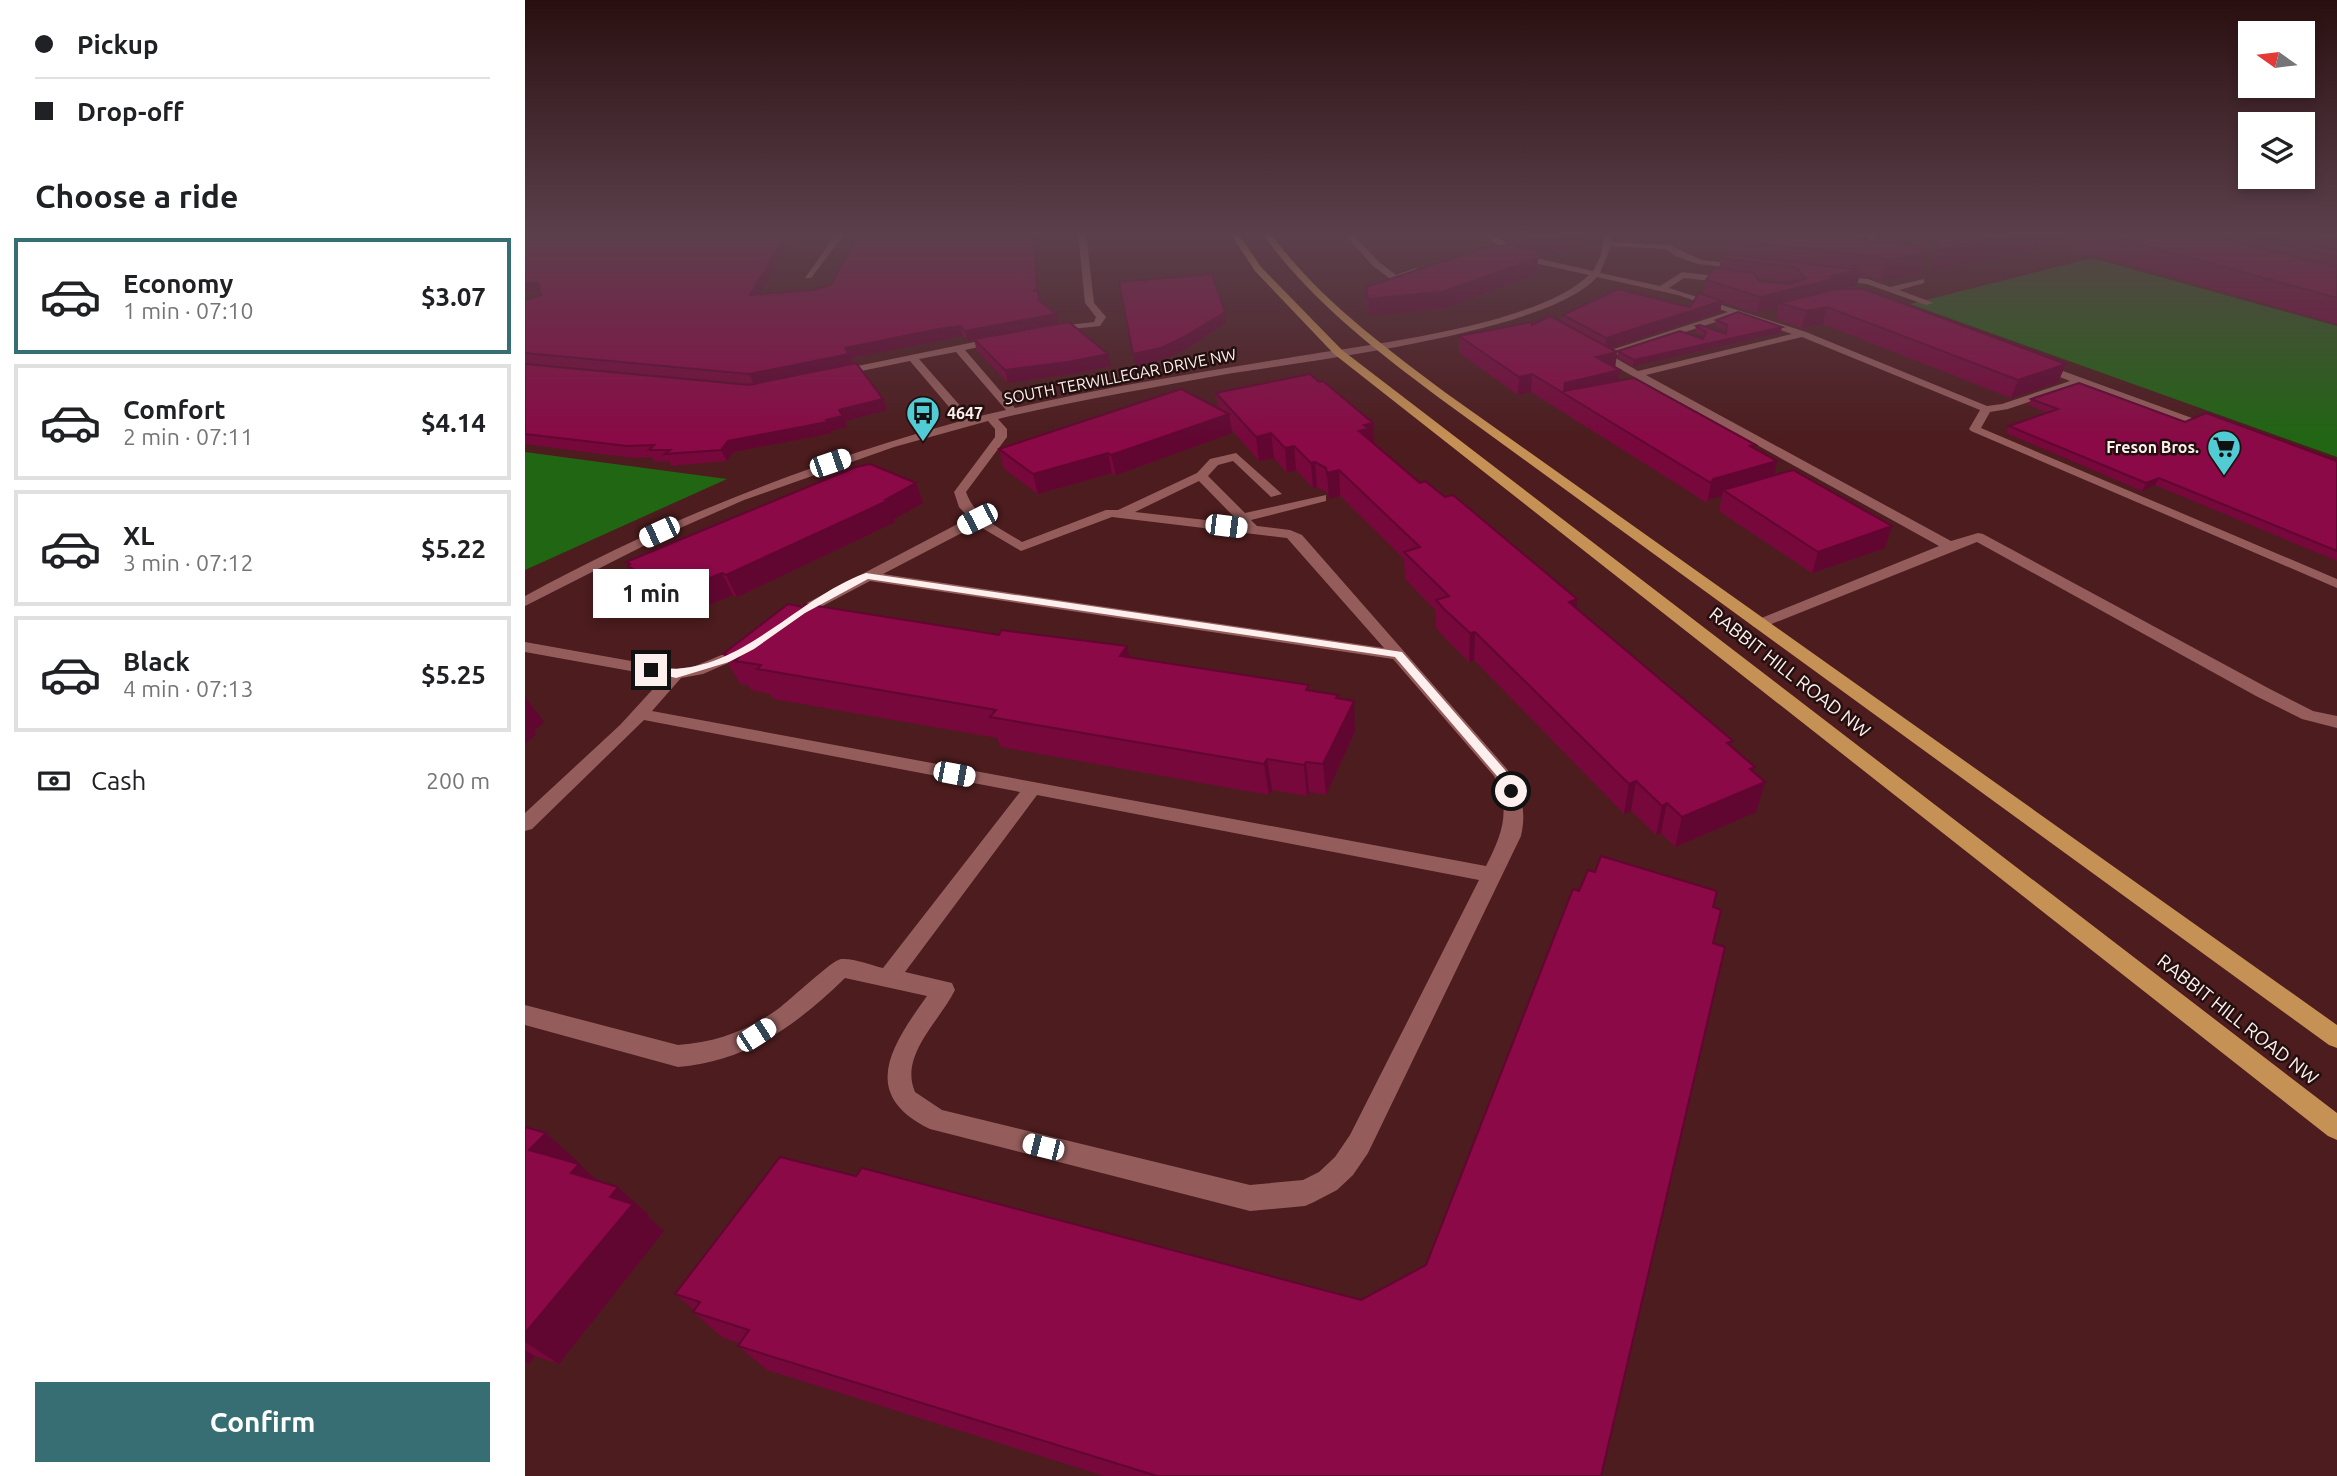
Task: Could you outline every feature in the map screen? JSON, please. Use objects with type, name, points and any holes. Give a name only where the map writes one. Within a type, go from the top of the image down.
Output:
[{"type":"main road","name":"RABBIT HILL ROAD NW","points":[[1290,302],[1338,352],[2337,1128]]},
{"type":"main road","name":"RABBIT HILL ROAD NW","points":[[1330,302],[1377,346],[1521,454],[2337,1038]]},
{"type":"street","points":[[1039,332],[1097,324],[1101,317],[1090,302]]},
{"type":"street","name":"SOUTH TERWILLEGAR DRIVE NW","points":[[525,602],[637,542],[721,505],[870,450],[1078,397],[1377,346],[1530,316],[1556,302]]},
{"type":"street","points":[[1711,302],[1803,334],[1986,409],[2004,408],[2080,382]]},
{"type":"street","points":[[1604,356],[1737,312]]},
{"type":"street","points":[[1757,318],[1782,312]]},
{"type":"street","points":[[1699,324],[1711,330]]},
{"type":"street","points":[[1680,331],[1699,340]]},
{"type":"street","points":[[1637,374],[1698,359],[1717,351],[1803,334]]},
{"type":"street","points":[[820,376],[1007,338]]},
{"type":"street","points":[[1659,338],[1674,346]]},
{"type":"street","points":[[1736,342],[1747,347]]},
{"type":"street","points":[[1581,344],[1637,374],[1650,386],[1813,476],[1950,546]]},
{"type":"street","points":[[1635,346],[1647,352]]},
{"type":"street","points":[[958,348],[1013,412]]},
{"type":"street","points":[[1687,354],[1698,359]]},
{"type":"street","points":[[913,358],[969,423]]},
{"type":"street","points":[[1661,359],[1672,365]]},
{"type":"street","points":[[2028,360],[2080,382],[2188,420]]},
{"type":"street","points":[[1986,409],[1975,429],[2337,584]]},
{"type":"street","points":[[525,1015],[678,1056],[700,1056],[725,1050],[756,1035],[805,1003],[841,968],[944,990],[902,1056],[900,1082],[907,1102],[939,1121],[1250,1198],[1305,1193],[1328,1181],[1345,1167],[1359,1144],[1493,874],[1516,821],[1517,808],[1511,791],[1501,773],[1297,538],[1290,534],[1247,523],[1122,513],[1100,516],[1021,547],[977,519],[961,500],[960,492],[1001,437],[1000,429],[992,417]]},
{"type":"street","points":[[1122,513],[1201,476],[1214,462],[1236,457],[1276,494]]},
{"type":"street","points":[[1201,476],[1247,523]]},
{"type":"street","points":[[1247,523],[1321,498]]},
{"type":"street","points":[[777,627],[866,576],[977,519]]},
{"type":"street","points":[[1759,624],[1978,537],[2262,692],[2308,715],[2337,722]]},
{"type":"street","points":[[866,576],[1398,654]]},
{"type":"street","points":[[525,647],[676,674],[726,660],[759,640]]},
{"type":"street","points":[[525,824],[640,714],[676,674]]},
{"type":"street","points":[[640,714],[1493,874]]},
{"type":"street","points":[[889,977],[1032,789]]},
{"type":"green space","points":[[2250,302],[2337,326],[2337,457],[1910,304]]},
{"type":"green space","points":[[525,452],[727,479],[525,570]]},
{"type":"building","points":[[525,302],[1041,302],[1056,314],[965,331],[960,326],[939,329],[845,348],[849,354],[749,374],[525,353]]},
{"type":"building","points":[[1123,302],[1222,302],[1225,312],[1184,337],[1161,348],[1133,354]]},
{"type":"building","points":[[1591,302],[1670,302],[1690,307],[1693,302],[1719,302],[1606,338],[1563,315]]},
{"type":"building","points":[[1899,302],[2066,364],[2018,380],[1827,307],[1806,311],[1779,303]]},
{"type":"building","points":[[1738,312],[1782,327],[1634,360],[1618,351],[1680,331],[1703,339],[1706,332],[1696,326],[1700,325],[1726,334],[1727,325],[1716,320]]},
{"type":"building","points":[[1550,316],[1617,352],[1596,357],[1620,370],[1565,383],[1564,391],[1634,378],[1756,445],[1750,446],[1777,461],[1713,479],[1711,483],[1532,374],[1519,377],[1459,336],[1532,322],[1532,325]]},
{"type":"building","points":[[1069,322],[1108,354],[1005,370],[974,339]]},
{"type":"building","points":[[856,363],[883,399],[839,410],[843,416],[826,420],[827,422],[728,441],[721,450],[665,454],[670,450],[649,450],[654,445],[627,446],[525,434],[525,364],[749,385]]},
{"type":"building","points":[[1310,374],[1319,382],[1323,381],[1373,423],[1364,425],[1368,429],[1359,431],[1420,483],[1425,481],[1445,497],[1453,495],[1577,599],[1569,602],[1733,741],[1727,743],[1755,767],[1750,769],[1765,782],[1682,817],[1667,803],[1662,806],[1636,781],[1629,784],[1475,632],[1470,633],[1443,608],[1436,600],[1449,596],[1404,552],[1420,547],[1339,470],[1327,473],[1326,468],[1315,462],[1311,463],[1294,446],[1285,448],[1271,433],[1256,437],[1216,393]]},
{"type":"building","name":"Freson Bros.","points":[[2079,383],[2185,422],[2206,413],[2337,461],[2337,551],[2159,478],[2146,483],[2009,426],[2058,409],[2031,399]]},
{"type":"building","points":[[1181,389],[1229,414],[1111,455],[1108,453],[1033,474],[999,449]]},
{"type":"building","points":[[870,464],[916,483],[885,500],[887,501],[726,575],[722,573],[674,592],[628,566],[630,564],[626,562],[856,467]]},
{"type":"building","points":[[1793,470],[1892,526],[1818,552],[1723,490]]},
{"type":"building","points":[[788,604],[802,607],[805,604],[999,635],[1001,630],[1127,646],[1120,656],[1309,685],[1306,690],[1338,695],[1336,698],[1354,701],[1323,764],[1306,762],[1304,765],[1267,759],[1264,764],[990,717],[996,710],[757,669],[761,665],[735,661],[739,657],[723,654]]},
{"type":"building","points":[[1601,856],[1717,891],[1713,907],[1721,910],[1713,943],[1725,947],[1601,1476],[1157,1476],[738,1346],[749,1330],[693,1312],[700,1302],[675,1294],[780,1157],[856,1176],[862,1168],[1361,1300],[1426,1265],[1573,889],[1579,891],[1588,870],[1595,872]]},
{"type":"building","points":[[525,1127],[546,1133],[529,1150],[579,1164],[571,1173],[618,1187],[610,1197],[633,1204],[525,1333]]},
{"type":"place","name":"4647","points":[[923,443]]},
{"type":"place","name":"Freson Bros.","points":[[2224,477]]},
{"type":"route","points":[[651,670],[676,674],[697,671],[726,660],[751,647],[801,611],[866,576],[1398,654],[1501,773],[1511,791]]}]
